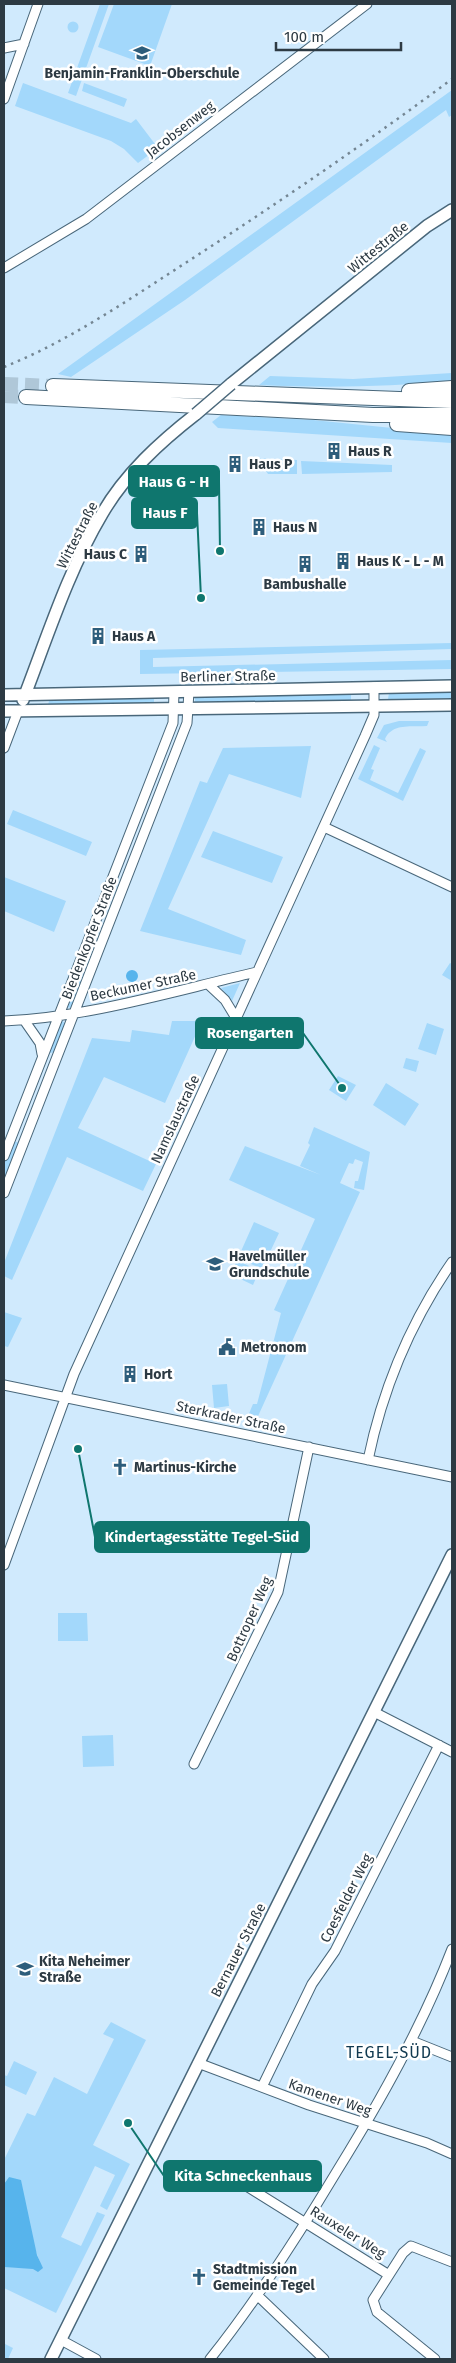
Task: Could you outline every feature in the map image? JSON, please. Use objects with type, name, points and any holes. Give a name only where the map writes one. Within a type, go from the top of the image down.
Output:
[{"type":"highway","points":[[53,386],[452,401]]},
{"type":"highway","points":[[376,397],[387,392],[452,388]]},
{"type":"highway","points":[[26,397],[373,415],[452,415]]},
{"type":"highway","points":[[373,415],[386,423],[452,428]]},
{"type":"main road","name":"Wittestraße","points":[[18,711],[80,558],[102,513],[125,482],[146,458],[232,384],[428,226],[452,210]]},
{"type":"main road","name":"Berliner Straße","points":[[4,695],[452,686]]},
{"type":"main road","points":[[4,711],[452,705]]},
{"type":"main road","name":"Bernauer Straße","points":[[51,2359],[452,1555]]},
{"type":"street","points":[[4,99],[38,4]]},
{"type":"street","name":"Jacobsenweg","points":[[4,268],[86,219],[367,4]]},
{"type":"street","points":[[4,48],[24,44]]},
{"type":"street","name":"Namslaustraße","points":[[4,1565],[77,1367],[374,715],[374,687]]},
{"type":"street","name":"Biedenkopfer Straße","points":[[4,1193],[187,723],[189,691]]},
{"type":"street","name":"Biedenkopfer Straße","points":[[4,1156],[172,723],[174,692]]},
{"type":"street","points":[[4,748],[18,711]]},
{"type":"street","points":[[324,827],[452,887]]},
{"type":"street","name":"Beckumer Straße","points":[[4,1021],[74,1014],[209,985],[257,972]]},
{"type":"street","name":"Beckumer Straße","points":[[209,985],[225,1000],[236,1018]]},
{"type":"street","points":[[24,1020],[40,1043],[43,1055],[56,1061]]},
{"type":"street","points":[[368,1460],[379,1410],[392,1373],[413,1325],[452,1262]]},
{"type":"street","name":"Sterkrader Straße","points":[[4,1385],[452,1477]]},
{"type":"street","name":"Bottroper Weg","points":[[194,1764],[278,1592],[309,1447]]},
{"type":"street","points":[[374,1712],[452,1752]]},
{"type":"street","name":"Coesfelder Weg","points":[[262,2087],[312,1984],[335,1951],[438,1745]]},
{"type":"street","points":[[210,2359],[257,2296],[306,2223],[366,2124],[448,1971],[452,1949]]},
{"type":"street","points":[[412,2041],[452,2057]]},
{"type":"street","name":"Kamener Weg","points":[[198,2064],[366,2124],[407,2136],[452,2154]]},
{"type":"street","name":"Rauxeler Weg","points":[[240,2182],[389,2275]]},
{"type":"street","points":[[435,2359],[374,2308],[375,2295],[403,2253],[411,2246],[452,2262]]},
{"type":"street","points":[[257,2296],[324,2359]]},
{"type":"street","points":[[60,2340],[96,2359]]},
{"type":"shaded area","points":[[100,4],[109,4],[76,96],[68,93]]},
{"type":"shaded area","points":[[114,4],[172,4],[150,66],[98,47]]},
{"type":"shaded area","points":[[73,21],[79,27],[73,33],[67,27]]},
{"type":"shaded area","points":[[23,83],[131,123],[136,119],[158,148],[138,163],[124,149],[111,141],[15,106]]},
{"type":"shaded area","points":[[84,83],[127,99],[124,107],[82,91]]},
{"type":"shaded area","points":[[452,90],[452,115],[449,117],[446,110],[185,300],[71,377],[58,374]]},
{"type":"shaded area","points":[[452,373],[452,381],[404,385],[332,387],[259,385],[270,376],[353,379]]},
{"type":"shaded area","points":[[221,415],[313,420],[452,434],[452,443],[218,428],[212,422]]},
{"type":"shaded area","points":[[257,458],[297,460],[297,474],[268,474]]},
{"type":"shaded area","points":[[301,461],[392,465],[392,472],[302,474]]},
{"type":"shaded area","points":[[452,643],[452,649],[153,658],[153,667],[452,660],[452,669],[140,674],[140,650]]},
{"type":"shaded area","points":[[389,693],[452,693],[452,698],[388,699]]},
{"type":"shaded area","points":[[351,694],[351,700],[195,702],[195,696]]},
{"type":"shaded area","points":[[154,697],[154,703],[48,705],[49,701]]},
{"type":"shaded area","points":[[399,721],[429,721],[427,726],[403,727],[392,730],[385,739],[387,742],[377,738],[384,725]]},
{"type":"shaded area","points":[[374,745],[380,748],[371,769],[374,770],[370,780],[398,793],[420,748],[426,751],[403,801],[358,779]]},
{"type":"shaded area","points":[[311,746],[301,798],[229,774],[168,909],[246,940],[241,955],[140,931],[200,781],[207,783],[223,748]]},
{"type":"shaded area","points":[[13,810],[92,842],[86,856],[7,824]]},
{"type":"shaded area","points":[[213,831],[283,857],[272,883],[201,857]]},
{"type":"shaded area","points":[[4,877],[66,901],[54,932],[4,911]]},
{"type":"shaded area","points":[[450,963],[452,964],[452,981],[442,975]]},
{"type":"shaded area","points":[[130,970],[134,970],[138,976],[134,982],[130,982],[126,978],[126,974]]},
{"type":"shaded area","points":[[80,973],[85,976],[72,1007],[69,1008],[67,1006]]},
{"type":"shaded area","points":[[240,983],[232,1001],[221,988]]},
{"type":"shaded area","points":[[61,1020],[66,1024],[55,1052],[50,1053],[48,1051]]},
{"type":"shaded area","points":[[172,1021],[202,1021],[165,1103],[104,1077],[78,1128],[156,1164],[143,1191],[67,1157],[12,1280],[4,1276],[4,1263],[92,1038],[130,1042],[132,1030],[169,1035]]},
{"type":"shaded area","points":[[427,1023],[444,1029],[436,1055],[418,1049]]},
{"type":"shaded area","points":[[406,1058],[419,1061],[416,1072],[403,1068]]},
{"type":"shaded area","points":[[338,1076],[356,1085],[346,1101],[329,1090]]},
{"type":"shaded area","points":[[386,1083],[419,1104],[405,1126],[373,1105]]},
{"type":"shaded area","points":[[314,1127],[370,1152],[364,1190],[354,1188],[363,1162],[355,1159],[353,1164],[349,1163],[340,1183],[360,1192],[254,1425],[245,1423],[253,1404],[257,1404],[281,1313],[274,1310],[315,1219],[229,1180],[245,1146],[321,1175],[300,1166],[310,1145],[308,1143]]},
{"type":"shaded area","points":[[12,1140],[19,1143],[4,1182],[4,1161]]},
{"type":"shaded area","points":[[254,1222],[279,1233],[262,1269],[238,1258]]},
{"type":"shaded area","points":[[237,1260],[259,1271],[253,1285],[230,1274]]},
{"type":"shaded area","points":[[4,1312],[22,1318],[8,1347],[4,1346]]},
{"type":"shaded area","points":[[227,1384],[229,1406],[214,1408],[212,1385]]},
{"type":"shaded area","points":[[58,1613],[87,1613],[88,1641],[58,1641]]},
{"type":"shaded area","points":[[113,1735],[114,1766],[83,1767],[82,1736]]},
{"type":"shaded area","points":[[111,2022],[146,2040],[93,2145],[130,2164],[107,2210],[100,2206],[115,2175],[95,2166],[61,2237],[81,2246],[97,2212],[105,2215],[56,2313],[4,2288],[4,2267],[42,2268],[9,2177],[4,2184],[4,2160],[27,2113],[35,2116],[54,2077],[87,2094],[114,2039],[103,2034]]},
{"type":"shaded area","points":[[14,2061],[37,2072],[26,2095],[4,2085],[4,2075],[7,2076]]},
{"type":"shaded area","points":[[9,2177],[21,2180],[37,2255],[43,2268],[38,2272],[33,2269],[4,2267],[4,2184]]},
{"type":"shaded area","points":[[5,2344],[13,2348],[8,2359],[4,2359]]},
{"type":"tunnel","points":[[4,384],[53,386]]},
{"type":"tunnel","points":[[4,396],[26,397]]},
{"type":"railway","points":[[4,367],[52,345],[143,291],[255,218],[452,79]]},
{"type":"place","name":"Benjamin-Franklin-Oberschule","points":[[142,53]]},
{"type":"place","name":"Haus R","points":[[334,451]]},
{"type":"place","name":"Haus P","points":[[235,464]]},
{"type":"place","name":"Haus N","points":[[259,527]]},
{"type":"place","name":"Haus G - H","points":[[220,551]]},
{"type":"place","name":"Haus C","points":[[141,554]]},
{"type":"place","name":"Haus K - L - M","points":[[343,561]]},
{"type":"place","name":"Bambushalle","points":[[305,564]]},
{"type":"place","name":"Haus F","points":[[201,598]]},
{"type":"place","name":"Haus A","points":[[98,636]]},
{"type":"place","name":"Rosengarten","points":[[342,1088]]},
{"type":"place","name":"Havelmüller Grundschule","points":[[215,1264]]},
{"type":"place","name":"Metronom","points":[[227,1347]]},
{"type":"place","name":"Hort","points":[[130,1374]]},
{"type":"place","name":"Kindertagesstätte Tegel-Süd","points":[[78,1449]]},
{"type":"place","name":"Martinus-Kirche","points":[[120,1467]]},
{"type":"place","name":"Kita Neheimer Straße","points":[[25,1969]]},
{"type":"place","name":"Kita Schneckenhaus","points":[[128,2123]]},
{"type":"place","name":"Stadtmission Gemeinde Tegel","points":[[199,2277]]},
{"type":"district","name":"TEGEL-SÜD","points":[[389,2052]]}]
